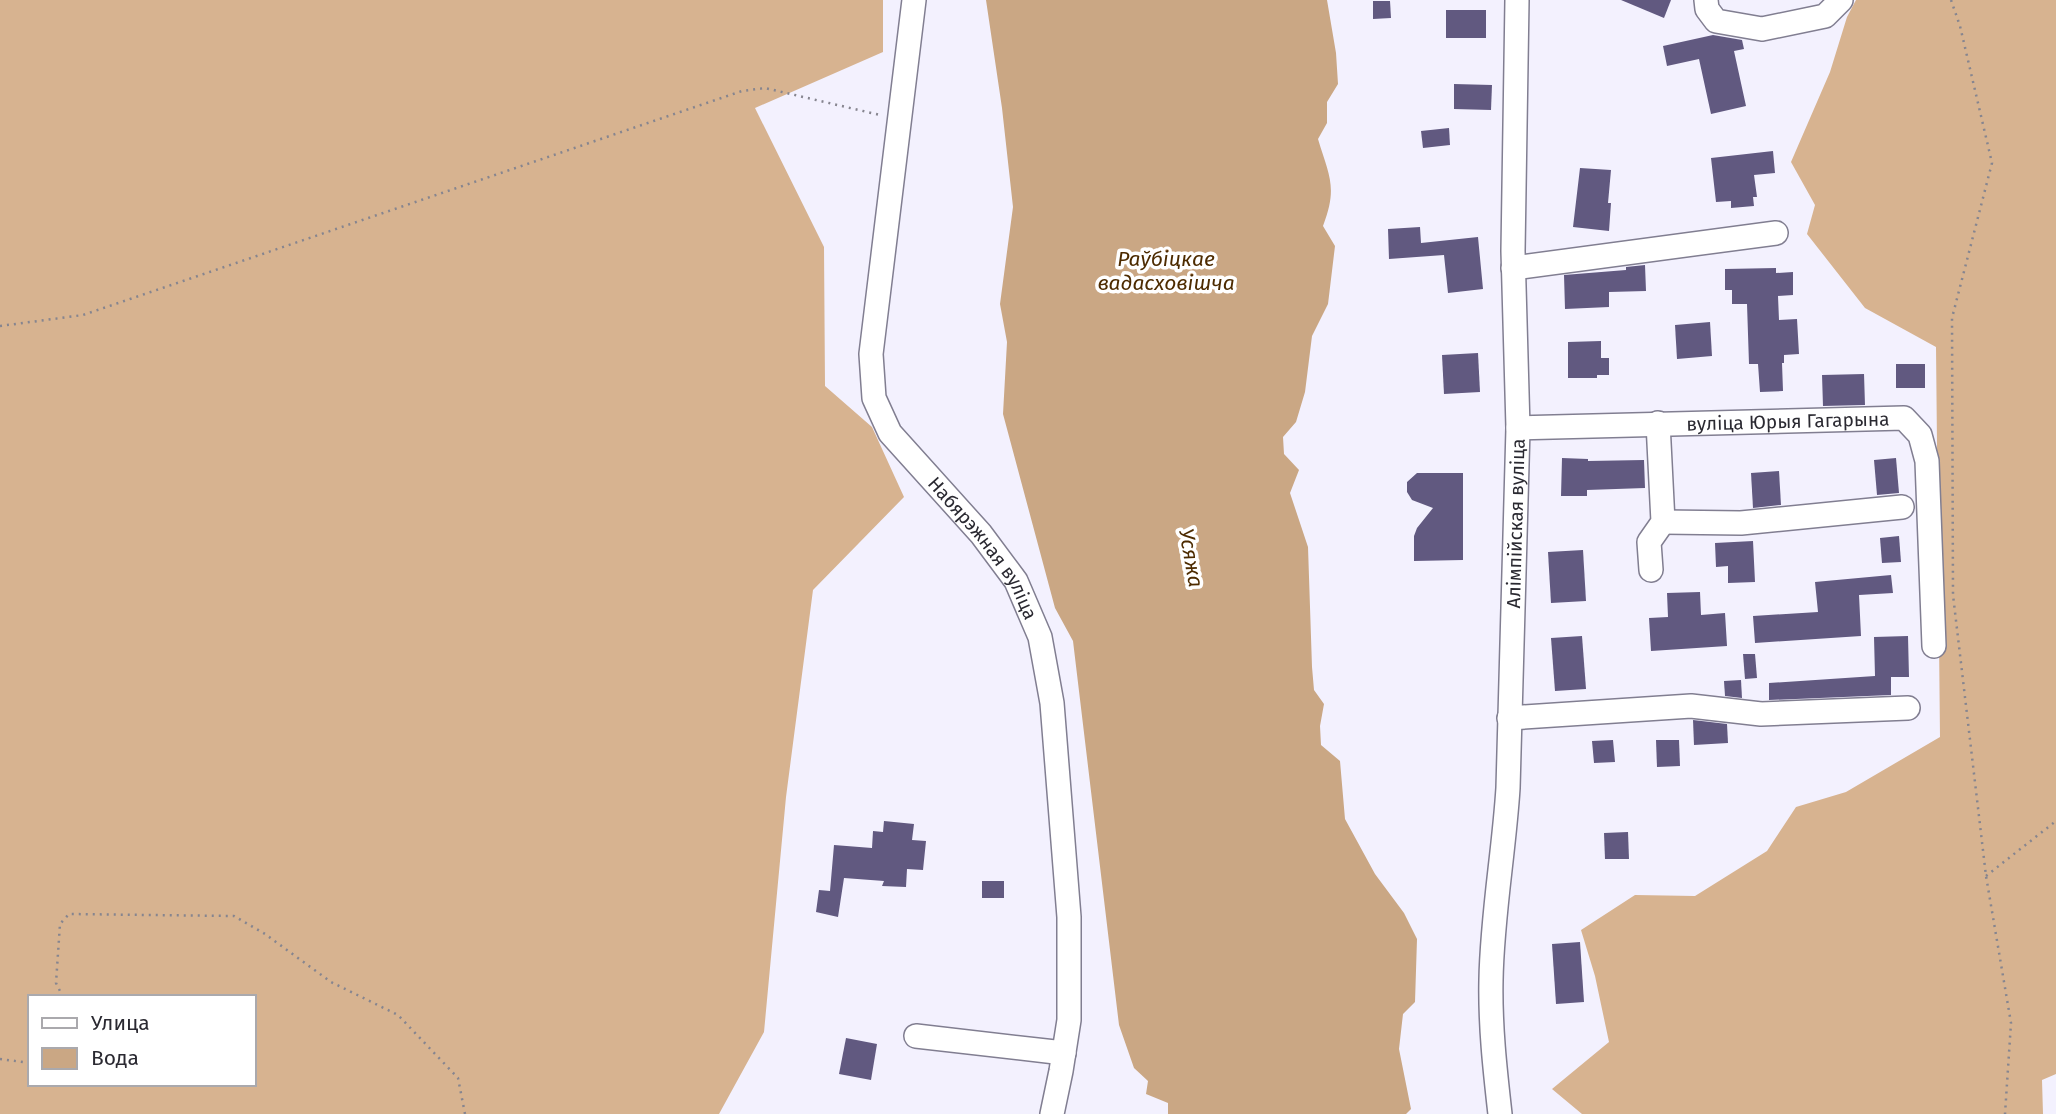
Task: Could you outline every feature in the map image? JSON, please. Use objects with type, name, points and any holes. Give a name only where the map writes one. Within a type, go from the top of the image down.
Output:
[{"type":"street","name":"Набярэжная вуліца","points":[[914,0],[871,354],[874,398],[890,433],[981,534],[1016,580],[1040,637],[1052,703],[1069,917],[1069,1020],[1052,1114]]},
{"type":"street","name":"Алімпійская вуліца","points":[[1500,1114],[1493,1045],[1491,981],[1494,918],[1504,848],[1508,788],[1518,428],[1513,268],[1517,0]]},
{"type":"street","points":[[1706,0],[1707,9],[1716,20],[1762,29],[1825,16],[1841,0]]},
{"type":"street","points":[[1513,268],[1776,233]]},
{"type":"street","name":"вуліца Юрыя Гагарына","points":[[1518,428],[1904,418],[1920,435],[1927,461],[1934,646]]},
{"type":"street","points":[[1651,570],[1649,542],[1662,522],[1658,423]]},
{"type":"street","points":[[1662,522],[1741,523],[1902,507]]},
{"type":"street","points":[[1509,718],[1691,706],[1761,714],[1908,708]]},
{"type":"street","points":[[916,1037],[1064,1053]]},
{"type":"path","points":[[1951,0],[1960,26],[1992,163],[1952,318],[1954,594],[1986,876],[2011,1023],[2005,1114]]},
{"type":"path","points":[[0,326],[83,315],[742,91],[765,88],[900,119]]},
{"type":"path","points":[[1986,876],[2056,821]]},
{"type":"path","points":[[62,995],[56,983],[60,924],[69,914],[234,916],[265,934],[331,982],[398,1015],[458,1078],[465,1114]]},
{"type":"path","points":[[0,1059],[28,1063]]},
{"type":"shaded area","points":[[0,0],[883,0],[883,52],[755,108],[824,247],[825,386],[872,427],[904,497],[813,590],[786,797],[764,1032],[719,1114],[0,1114]]},
{"type":"shaded area","points":[[1856,0],[2056,0],[2056,1074],[2042,1080],[2043,1114],[1582,1114],[1552,1089],[1609,1042],[1595,976],[1581,930],[1635,895],[1695,896],[1767,851],[1796,807],[1846,792],[1940,737],[1936,347],[1865,308],[1807,234],[1815,205],[1791,162],[1830,72],[1847,17]]},
{"type":"water","name":"Раўбіцкае вадасховішча","points":[[986,0],[1327,0],[1338,84],[1327,102],[1327,123],[1318,139],[1331,191],[1323,226],[1335,246],[1328,304],[1312,336],[1305,392],[1296,422],[1283,437],[1284,454],[1299,470],[1290,493],[1308,547],[1314,690],[1324,704],[1320,726],[1321,745],[1340,761],[1345,819],[1375,874],[1404,913],[1417,939],[1415,1002],[1403,1014],[1399,1049],[1411,1109],[1406,1114],[1168,1114],[1168,1103],[1146,1094],[1148,1081],[1134,1068],[1119,1025],[1073,641],[1055,608],[1003,414],[1007,342],[1000,304],[1013,207]]},
{"type":"building","points":[[1621,0],[1671,0],[1664,18]]},
{"type":"building","points":[[1373,1],[1390,1],[1391,18],[1373,19]]},
{"type":"building","points":[[1446,10],[1486,10],[1486,38],[1446,38]]},
{"type":"building","points":[[1713,35],[1742,40],[1744,49],[1734,51],[1746,106],[1711,114],[1699,59],[1667,66],[1663,46]]},
{"type":"building","points":[[1454,84],[1492,85],[1491,110],[1454,109]]},
{"type":"building","points":[[1449,128],[1450,145],[1423,148],[1421,131]]},
{"type":"building","points":[[1773,151],[1775,173],[1754,175],[1757,197],[1753,197],[1754,206],[1731,208],[1731,201],[1716,202],[1711,158]]},
{"type":"building","points":[[1580,168],[1611,170],[1609,231],[1573,227]]},
{"type":"building","points":[[1420,227],[1421,243],[1478,237],[1483,289],[1448,293],[1444,255],[1389,259],[1388,229]]},
{"type":"building","points":[[1645,265],[1646,291],[1609,292],[1609,307],[1565,309],[1564,275],[1626,270],[1626,267]]},
{"type":"building","points":[[1776,268],[1776,273],[1793,272],[1793,295],[1778,296],[1779,320],[1797,319],[1799,354],[1784,355],[1783,391],[1760,392],[1758,364],[1749,364],[1747,304],[1732,304],[1732,290],[1725,290],[1725,269]]},
{"type":"building","points":[[1710,322],[1712,356],[1677,359],[1675,325]]},
{"type":"building","points":[[1601,341],[1601,358],[1609,358],[1609,375],[1597,375],[1597,378],[1568,378],[1568,342]]},
{"type":"building","points":[[1478,353],[1480,392],[1444,394],[1442,355]]},
{"type":"building","points":[[1896,364],[1925,364],[1925,388],[1896,388]]},
{"type":"building","points":[[1864,374],[1865,405],[1823,406],[1822,375]]},
{"type":"building","points":[[1562,458],[1588,461],[1644,460],[1645,488],[1587,490],[1587,496],[1561,496]]},
{"type":"building","points":[[1896,458],[1899,493],[1877,495],[1874,460]]},
{"type":"building","points":[[1779,471],[1781,505],[1753,508],[1751,473]]},
{"type":"building","points":[[1417,473],[1463,473],[1463,560],[1414,561],[1414,536],[1433,508],[1412,500],[1407,492],[1407,482]]},
{"type":"building","points":[[1899,536],[1901,562],[1882,563],[1880,538]]},
{"type":"building","points":[[1753,541],[1755,582],[1728,583],[1728,566],[1716,567],[1715,543]]},
{"type":"building","points":[[1583,550],[1586,601],[1551,603],[1548,552]]},
{"type":"building","points":[[1891,575],[1893,593],[1859,595],[1861,636],[1755,643],[1753,616],[1818,612],[1815,582]]},
{"type":"building","points":[[1700,592],[1701,615],[1725,613],[1727,646],[1651,651],[1649,618],[1668,617],[1667,593]]},
{"type":"building","points":[[1582,636],[1586,689],[1555,691],[1551,638]]},
{"type":"building","points":[[1908,636],[1909,677],[1891,677],[1891,695],[1769,700],[1769,683],[1875,676],[1874,637]]},
{"type":"building","points":[[1743,654],[1755,654],[1757,678],[1745,679]]},
{"type":"building","points":[[1741,680],[1742,698],[1725,696],[1724,681]]},
{"type":"building","points":[[1693,720],[1727,724],[1728,743],[1694,745]]},
{"type":"building","points":[[1613,740],[1615,762],[1594,763],[1592,741]]},
{"type":"building","points":[[1656,740],[1679,740],[1680,766],[1657,767]]},
{"type":"building","points":[[884,821],[914,824],[912,840],[926,841],[923,870],[907,869],[906,887],[882,886],[884,881],[844,878],[838,917],[816,912],[819,890],[830,891],[834,845],[872,848],[873,831],[883,832]]},
{"type":"building","points":[[1628,832],[1629,859],[1605,859],[1604,833]]},
{"type":"building","points":[[982,881],[1004,881],[1004,898],[982,898]]},
{"type":"building","points":[[1580,942],[1584,1002],[1556,1004],[1552,944]]},
{"type":"building","points":[[846,1038],[877,1044],[871,1080],[839,1074]]},
{"type":"water label","name":"Усяжа","points":[[1191,558]]}]
